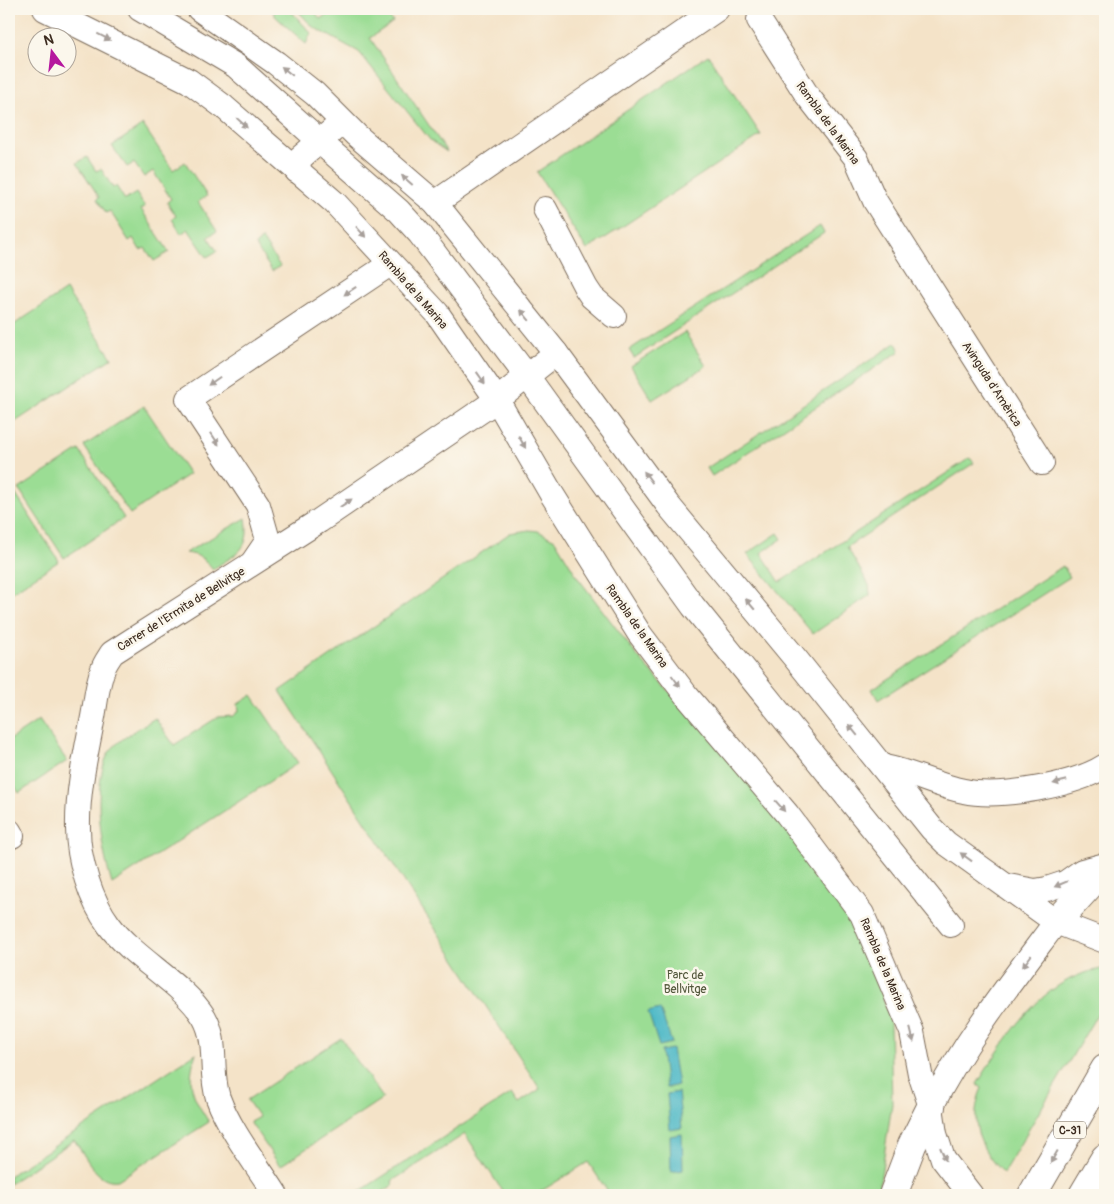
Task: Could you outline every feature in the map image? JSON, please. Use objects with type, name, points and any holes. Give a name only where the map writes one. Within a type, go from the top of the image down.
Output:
[{"type":"highway","points":[[1056,922],[1105,867]]},
{"type":"highway","name":"C-31","points":[[1033,1193],[1105,1069]]},
{"type":"highway","points":[[893,1195],[912,1144],[932,1107]]},
{"type":"highway","points":[[1083,1195],[1105,1158]]},
{"type":"street","name":"Rambla de la Marina","points":[[45,9],[71,14],[189,81],[224,107],[335,203],[436,313],[497,400],[551,493],[640,633],[686,695],[788,814],[862,914],[912,1032],[920,1074],[932,1107],[935,1134],[944,1158],[971,1195]]},
{"type":"street","points":[[140,9],[236,66],[399,212],[420,234],[693,606],[950,926]]},
{"type":"street","points":[[199,9],[276,63],[315,94],[346,126],[435,203],[556,353],[668,505],[884,767],[932,830],[946,843],[1056,922],[1105,941]]},
{"type":"street","points":[[435,203],[468,192],[717,9]]},
{"type":"street","name":"Rambla de la Marina","points":[[759,20],[807,95],[856,158],[875,201],[942,306]]},
{"type":"street","points":[[297,171],[300,158],[319,140],[334,128],[346,126]]},
{"type":"street","points":[[545,209],[586,288],[614,316]]},
{"type":"street","points":[[247,568],[260,554],[268,540],[261,511],[188,399],[390,264]]},
{"type":"street","name":"Avinguda d'Amèrica","points":[[942,306],[1042,463]]},
{"type":"street","name":"Carrer de l'Ermita de Bellvitge","points":[[276,1195],[218,1099],[213,1078],[215,1052],[204,1017],[174,986],[131,950],[109,925],[94,901],[86,878],[78,831],[86,754],[97,689],[103,668],[112,652],[319,521],[497,400],[556,353]]},
{"type":"street","points":[[261,511],[291,532],[319,521]]},
{"type":"street","points":[[884,767],[903,771],[965,792],[1021,792],[1093,774],[1105,766]]},
{"type":"street","points":[[1006,886],[1034,891],[1047,889],[1065,884],[1082,871],[1105,867]]},
{"type":"street","points":[[932,1107],[952,1066],[983,1019],[1056,922]]},
{"type":"green space","points":[[272,9],[290,10],[311,33],[306,44],[275,16]]},
{"type":"green space","points":[[296,9],[313,9],[320,19],[335,9],[384,9],[393,22],[370,38],[447,152],[431,141],[359,52],[313,27]]},
{"type":"green space","points":[[708,55],[761,135],[587,250],[537,172]]},
{"type":"green space","points":[[143,125],[173,170],[185,162],[207,196],[198,202],[217,231],[208,237],[217,251],[207,257],[188,229],[181,234],[172,219],[176,216],[167,202],[171,199],[153,171],[144,177],[134,163],[127,167],[112,146]]},
{"type":"green space","points":[[87,157],[96,171],[101,169],[113,188],[116,186],[125,200],[136,193],[145,207],[141,209],[169,252],[154,261],[145,248],[140,250],[133,238],[129,241],[110,211],[106,213],[97,199],[99,197],[77,163]]},
{"type":"green space","points":[[820,226],[824,233],[634,358],[629,350]]},
{"type":"green space","points":[[262,239],[280,266],[272,271],[255,245]]},
{"type":"green space","points":[[66,290],[112,358],[9,426],[9,328]]},
{"type":"green space","points":[[685,332],[706,366],[652,400],[631,366]]},
{"type":"green space","points":[[896,343],[900,351],[712,476],[707,468]]},
{"type":"green space","points":[[144,406],[189,474],[130,514],[84,446]]},
{"type":"green space","points":[[79,450],[124,518],[64,558],[19,489]]},
{"type":"green space","points":[[970,458],[974,463],[847,547],[869,585],[870,595],[813,634],[747,554],[778,533],[782,539],[761,553],[780,582]]},
{"type":"green space","points":[[14,492],[59,561],[9,594],[9,496]]},
{"type":"green space","points":[[246,518],[247,529],[244,544],[235,555],[213,569],[201,558],[185,553]]},
{"type":"green space","name":"Parc de Bellvitge","points":[[529,530],[538,531],[555,540],[578,578],[638,657],[781,814],[842,892],[871,957],[890,1021],[892,1104],[878,1195],[610,1195],[588,1162],[535,1195],[505,1195],[465,1134],[392,1181],[393,1185],[378,1195],[354,1195],[512,1093],[519,1103],[540,1089],[280,691],[510,533]]},
{"type":"green space","points":[[1063,566],[1070,577],[878,700],[872,689]]},
{"type":"green space","points":[[252,695],[298,763],[112,884],[104,854],[99,802],[102,770],[111,750],[122,740],[155,718],[174,745],[218,717],[234,716],[239,711],[238,704]]},
{"type":"green space","points":[[39,720],[67,761],[19,793],[9,777],[9,740]]},
{"type":"green space","points":[[1101,969],[1105,970],[1105,1001],[1003,1173],[988,1154],[978,1134],[976,1111],[982,1088],[977,1084],[1014,1029],[1043,997],[1060,984],[1079,975]]},
{"type":"green space","points":[[341,1038],[383,1098],[280,1166],[250,1122],[259,1117],[247,1100]]},
{"type":"green space","points":[[196,1053],[191,1073],[192,1089],[198,1105],[209,1122],[118,1180],[110,1180],[97,1173],[74,1140],[9,1184],[9,1176]]},
{"type":"water","points":[[660,1009],[672,1043],[659,1046],[648,1012]]},
{"type":"water","points":[[672,1049],[678,1085],[666,1088],[661,1051]]},
{"type":"water","points":[[678,1092],[682,1128],[670,1130],[667,1094]]},
{"type":"water","points":[[682,1134],[683,1170],[671,1172],[670,1136]]}]
